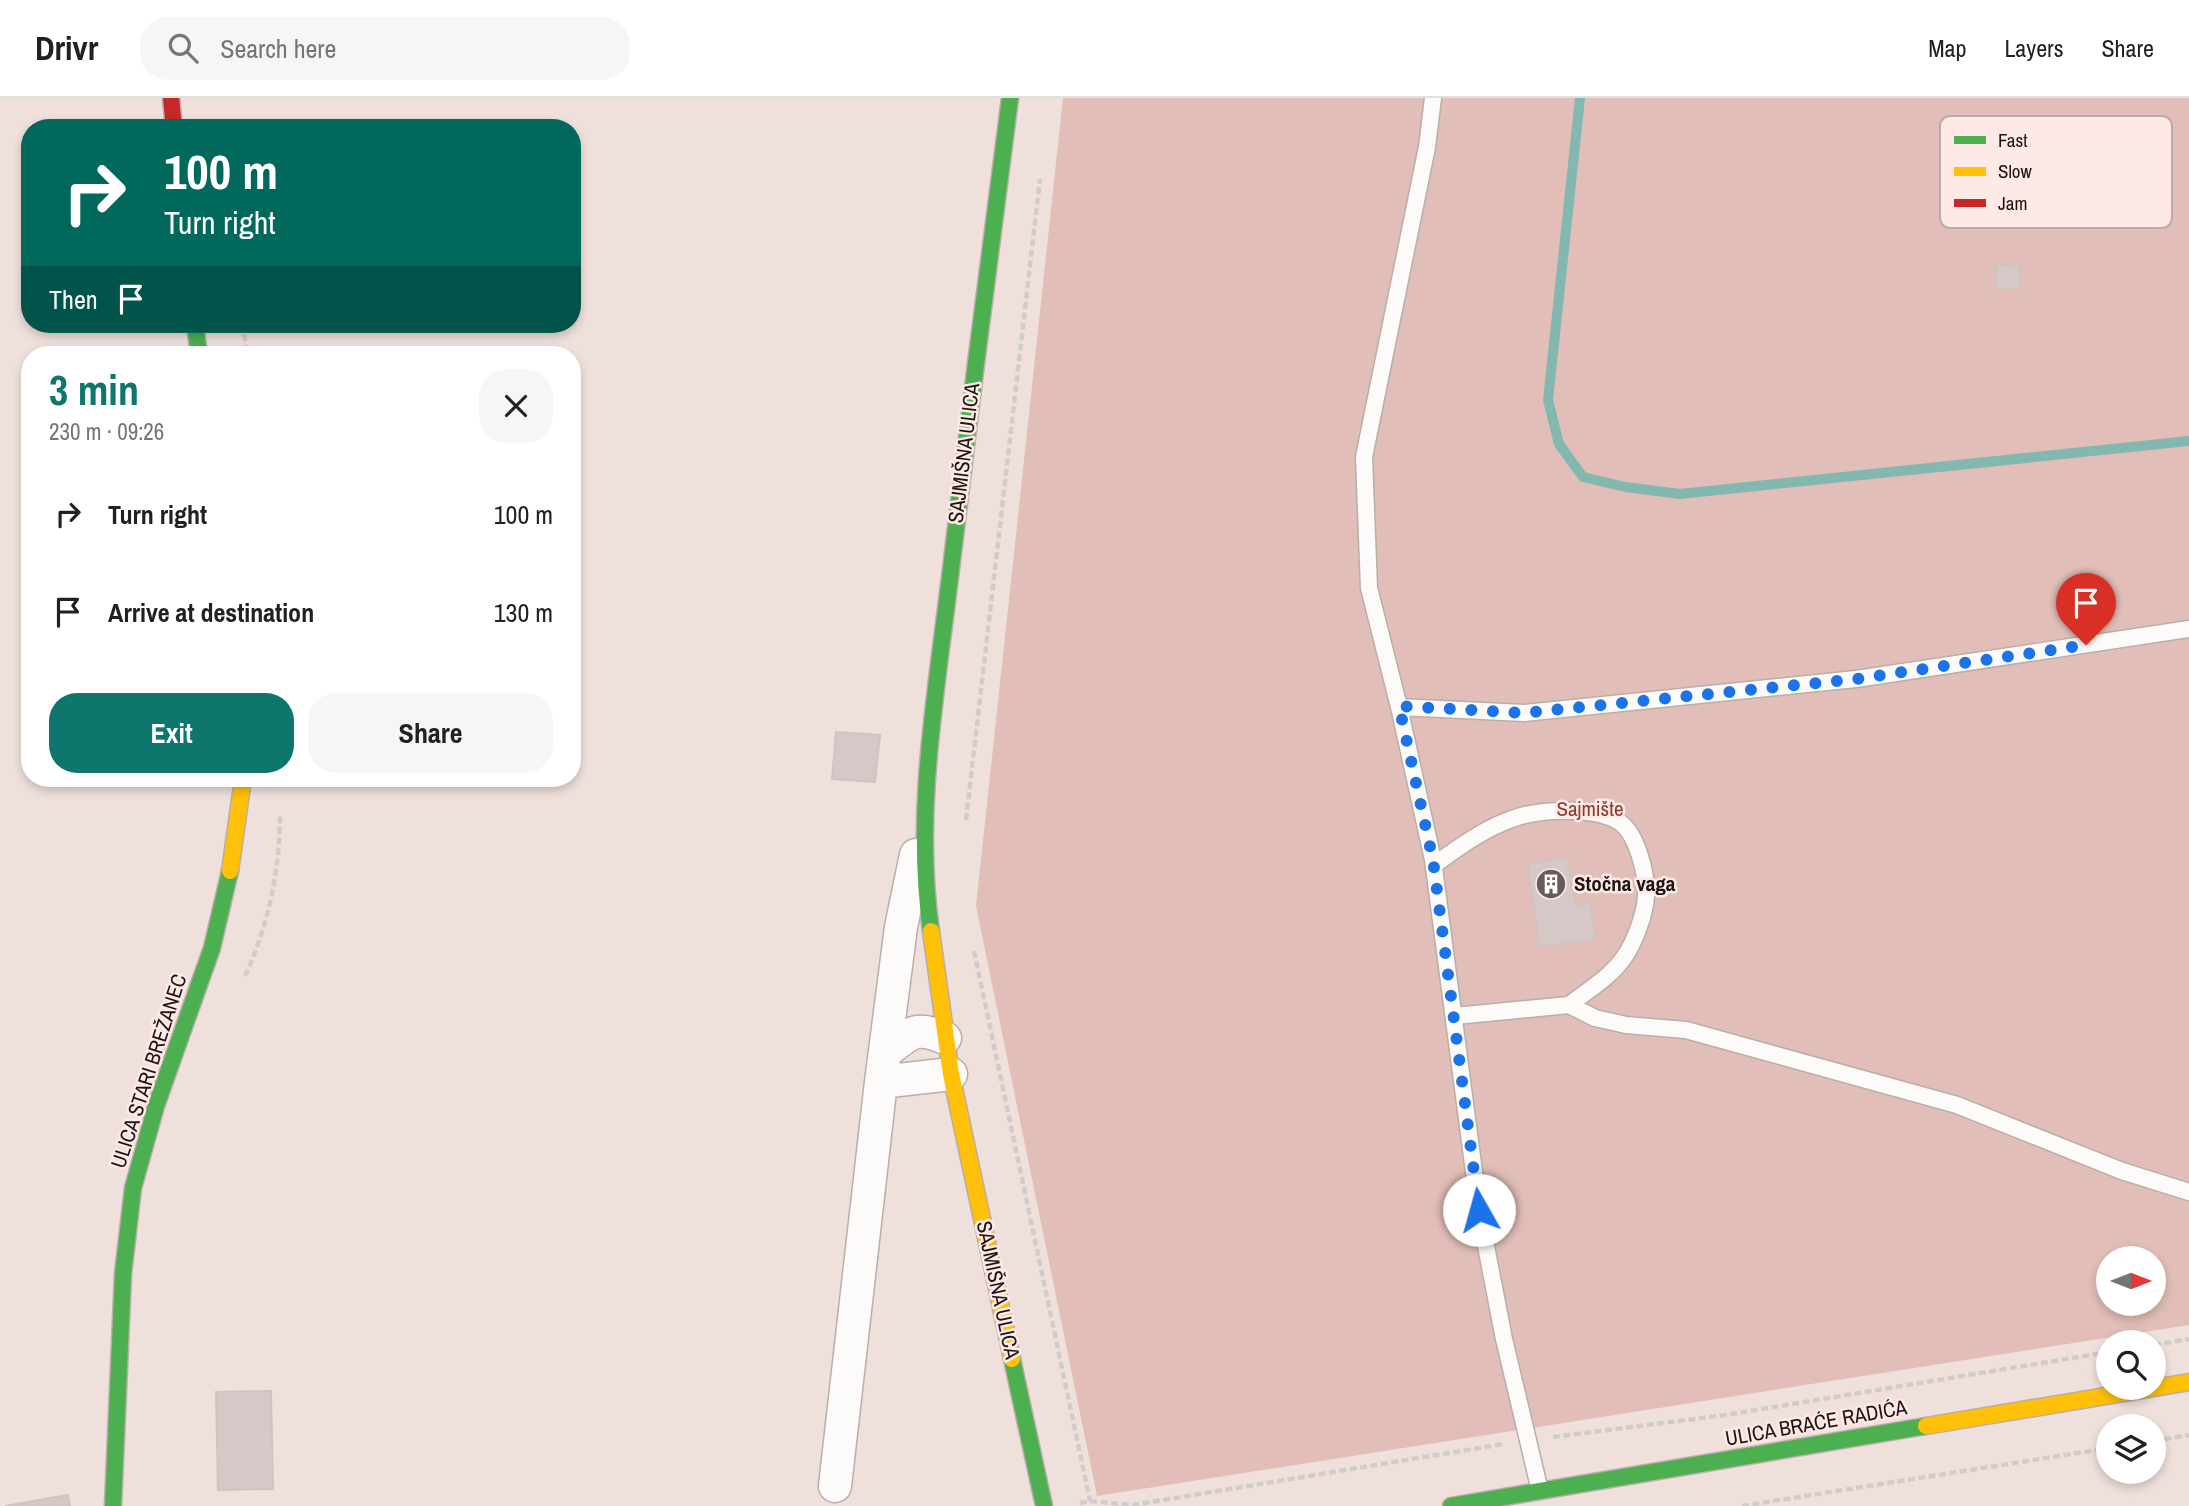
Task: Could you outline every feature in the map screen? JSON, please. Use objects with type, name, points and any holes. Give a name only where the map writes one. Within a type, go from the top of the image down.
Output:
[{"type":"main road","points":[[171,98],[173,119]]},
{"type":"main road","name":"SAJMIŠNA ULICA","points":[[1010,98],[929,748],[925,810],[927,892],[951,1074],[1044,1506]]},
{"type":"main road","name":"ULICA STARI BREŽANEC","points":[[113,1506],[114,1419],[122,1274],[133,1187],[223,908],[240,827],[242,787]]},
{"type":"main road","name":"ULICA BRAĆE RADIĆA","points":[[1451,1506],[1489,1503],[1540,1491],[2189,1382]]},
{"type":"street","name":"SAJMIŠNA ULICA","points":[[835,1486],[901,927],[925,810]]},
{"type":"street","points":[[884,1067],[908,1034],[920,1029],[945,1038]]},
{"type":"street","points":[[884,1067],[951,1074]]},
{"type":"lane","points":[[1433,98],[1427,147],[1364,457],[1369,587],[1399,706],[1434,865],[1479,1210],[1504,1339],[1540,1491]]},
{"type":"lane","points":[[1399,706],[1524,713],[1856,679],[2189,629]]},
{"type":"lane","points":[[1434,865],[1469,840],[1512,818],[1588,811],[1618,821],[1634,839],[1643,867],[1646,897],[1638,927],[1625,956],[1609,974],[1569,1005]]},
{"type":"lane","points":[[1455,1016],[1569,1005],[1595,1018],[1626,1025],[1686,1030],[1957,1105],[2122,1171],[2189,1192]]},
{"type":"path","points":[[966,823],[1041,167]]},
{"type":"path","points":[[241,983],[251,961],[271,898],[280,813]]},
{"type":"path","points":[[972,942],[1090,1501]]},
{"type":"path","points":[[2166,1343],[2189,1339]]},
{"type":"path","points":[[1077,1504],[1090,1501],[1133,1504],[1529,1440],[1725,1415],[2096,1354]]},
{"type":"path","points":[[2166,1439],[2189,1435]]},
{"type":"path","points":[[1742,1506],[2096,1450]]},
{"type":"green space","name":"Sajmište","points":[[1063,98],[2189,98],[2189,1325],[2157,1330],[2096,1330],[2096,1340],[1097,1496],[976,906]]},
{"type":"building","points":[[2020,264],[2020,289],[1996,289],[1996,265]]},
{"type":"building","points":[[836,732],[880,735],[875,782],[832,779]]},
{"type":"building","name":"Stočna vaga","points":[[1567,858],[1575,905],[1590,903],[1596,939],[1540,947],[1528,864]]},
{"type":"building","points":[[271,1391],[273,1489],[218,1490],[216,1392]]},
{"type":"building","points":[[68,1495],[70,1506],[5,1506]]},
{"type":"waterway","points":[[1580,98],[1548,400],[1559,444],[1583,477],[1625,487],[1680,494],[2189,441]]},
{"type":"traffic: fast","points":[[931,931],[925,843],[933,710],[1010,98]]},
{"type":"traffic: fast","points":[[196,333],[198,346]]},
{"type":"traffic: fast","points":[[113,1506],[123,1274],[133,1188],[156,1106],[212,948],[230,871]]},
{"type":"traffic: fast","points":[[1012,1359],[1044,1506]]},
{"type":"traffic: fast","points":[[1451,1506],[1926,1426]]},
{"type":"traffic: slow","points":[[230,871],[242,787]]},
{"type":"traffic: slow","points":[[931,931],[951,1074],[1012,1359]]},
{"type":"traffic: slow","points":[[1926,1426],[2189,1382]]},
{"type":"traffic: jam","points":[[171,98],[173,119]]},
{"type":"place","name":"Stočna vaga","points":[[1551,884]]},
{"type":"route","points":[[1479,1210],[1433,860],[1399,706],[1524,713],[1856,679],[2086,645]]}]
